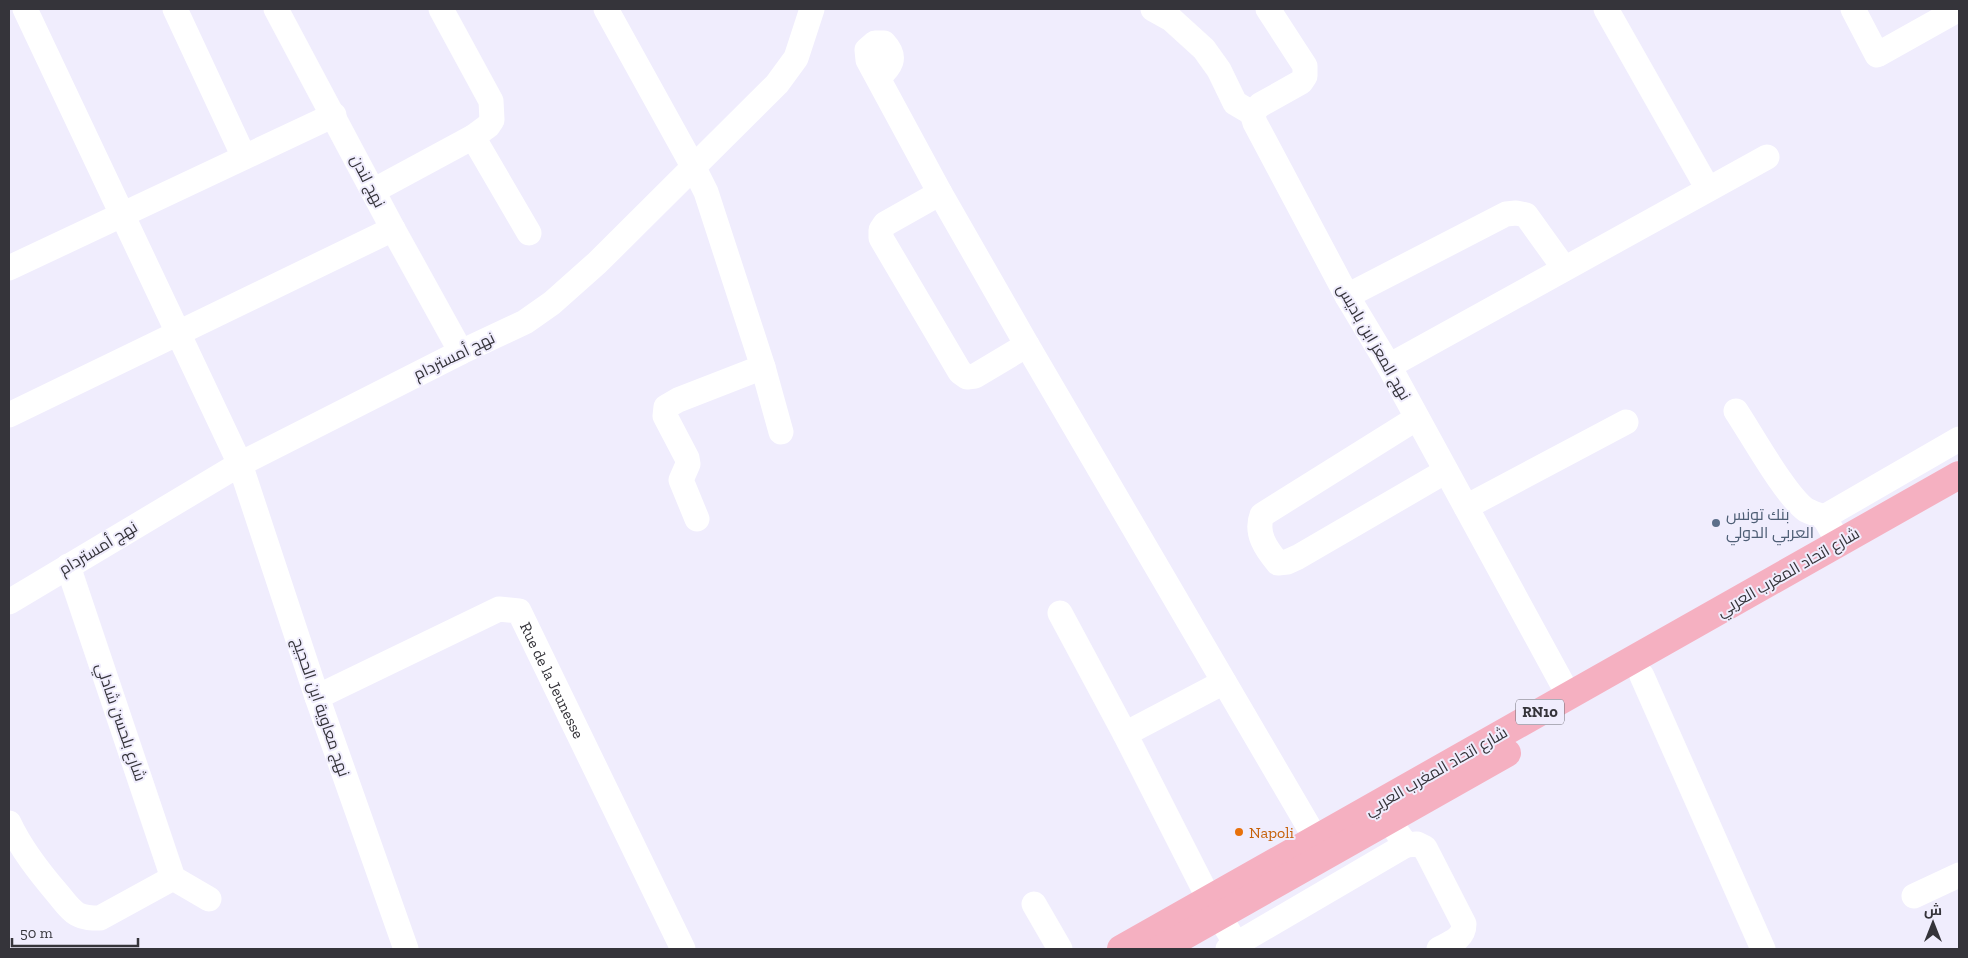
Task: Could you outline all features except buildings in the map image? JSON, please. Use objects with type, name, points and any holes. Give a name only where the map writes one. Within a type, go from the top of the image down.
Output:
[{"type":"main road","name":"شارع اتحاد المغرب العربي","points":[[1121,949],[1221,907],[1390,820],[1839,543],[1959,475]]},
{"type":"main road","name":"شارع اتحاد المغرب العربي","points":[[1161,949],[1316,839],[1569,696],[1637,668],[1959,496]]},
{"type":"street","name":"نهج معاوية ابن الحجيج","points":[[25,9],[240,464],[317,697],[406,949]]},
{"type":"street","points":[[175,9],[244,157]]},
{"type":"street","name":"نهج لندن","points":[[276,9],[461,352]]},
{"type":"street","points":[[373,191],[473,137],[488,126],[492,120],[491,102],[441,9]]},
{"type":"street","points":[[606,9],[694,168],[710,204],[763,367],[781,432]]},
{"type":"street","name":"نهج أمستردام","points":[[9,602],[240,464],[461,352],[525,322],[552,303],[597,263],[777,84],[796,58],[812,9]]},
{"type":"street","points":[[1153,9],[1171,19],[1204,49],[1219,70],[1235,103],[1252,113],[1260,105],[1301,82],[1305,76],[1305,66],[1268,9]]},
{"type":"street","points":[[1606,9],[1708,188]]},
{"type":"street","points":[[1853,9],[1877,55],[1959,9]]},
{"type":"street","points":[[878,78],[940,193],[1027,345],[1316,839]]},
{"type":"street","name":"نهج المعز ابن باديس","points":[[1252,113],[1255,123],[1347,296],[1417,418],[1569,696]]},
{"type":"street","points":[[9,268],[334,115]]},
{"type":"street","points":[[473,137],[529,233]]},
{"type":"street","points":[[1388,366],[1767,157]]},
{"type":"street","points":[[940,193],[885,224],[881,230],[881,238],[960,372],[967,376],[975,376],[1027,345]]},
{"type":"street","points":[[1347,296],[1506,214],[1516,213],[1526,216],[1564,268]]},
{"type":"street","points":[[9,415],[393,229]]},
{"type":"street","points":[[697,519],[681,480],[688,464],[687,458],[665,416],[666,407],[678,400],[763,367]]},
{"type":"street","points":[[1736,411],[1786,488],[1805,509],[1824,517],[1839,543]]},
{"type":"street","points":[[1417,418],[1262,516],[1259,532],[1272,556],[1278,563],[1287,562],[1298,557],[1446,471]]},
{"type":"street","points":[[1466,507],[1626,422]]},
{"type":"street","points":[[1824,517],[1959,439]]},
{"type":"street","name":"شارع بلحسن شادلي","points":[[68,566],[173,878]]},
{"type":"street","name":"Rue de la Jeunesse","points":[[317,697],[499,609],[519,611],[683,949]]},
{"type":"street","points":[[1060,613],[1243,946],[1406,845],[1417,844],[1425,848],[1464,924],[1464,931],[1460,937],[1439,949]]},
{"type":"street","points":[[1637,668],[1763,949]]},
{"type":"street","points":[[1125,734],[1224,682]]},
{"type":"street","points":[[1390,820],[1406,845]]},
{"type":"street","points":[[9,823],[18,842],[46,880],[77,914],[88,918],[100,918],[173,878],[210,900]]},
{"type":"street","points":[[1914,896],[1959,875]]},
{"type":"street","points":[[1034,904],[1060,949]]},
{"type":"place","name":"بنك تونس العربي الدولي","points":[[1716,523]]},
{"type":"place","name":"Napoli","points":[[1239,832]]}]
